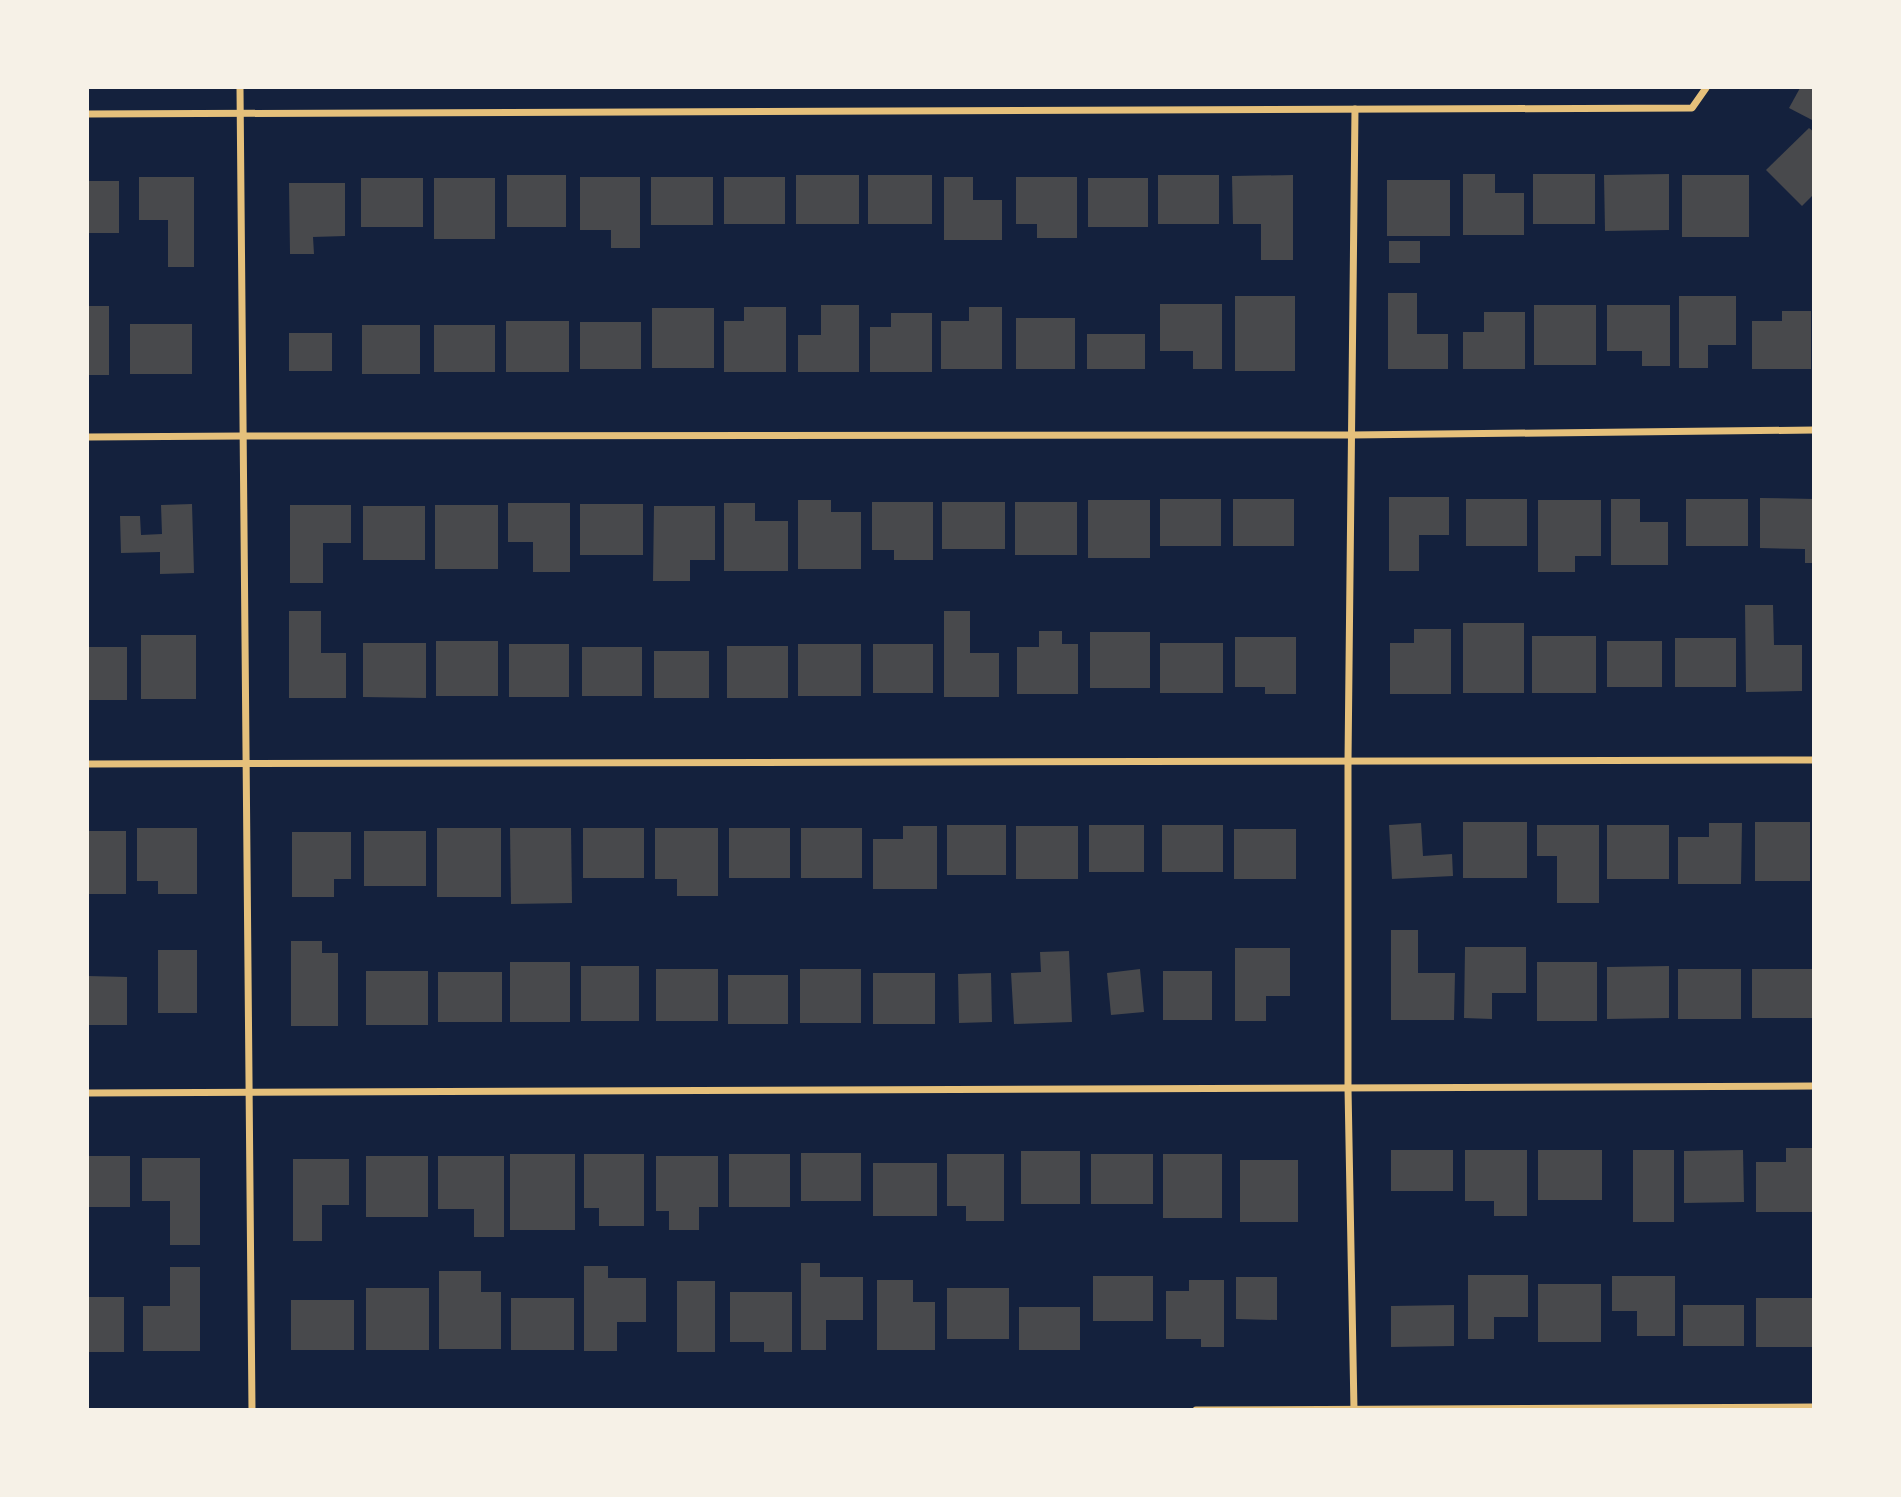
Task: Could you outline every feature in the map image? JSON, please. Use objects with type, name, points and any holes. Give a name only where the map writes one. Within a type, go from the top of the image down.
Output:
[{"type":"street","points":[[240,88],[252,1409]]},
{"type":"street","points":[[88,114],[1692,108],[1706,88]]},
{"type":"street","points":[[1354,109],[1348,761],[1348,1088],[1354,1409]]},
{"type":"street","points":[[88,437],[1351,435],[1814,430]]},
{"type":"street","points":[[88,764],[1814,760]]},
{"type":"street","points":[[88,1093],[1814,1086]]},
{"type":"street","points":[[1196,1409],[1814,1408]]},
{"type":"building","points":[[1800,88],[1814,88],[1814,121],[1789,108]]},
{"type":"building","points":[[1809,128],[1814,132],[1814,194],[1802,206],[1766,170]]},
{"type":"building","points":[[1463,174],[1495,174],[1495,193],[1524,193],[1524,235],[1463,235]]},
{"type":"building","points":[[1533,174],[1595,174],[1595,224],[1533,224]]},
{"type":"building","points":[[1669,174],[1669,230],[1605,231],[1604,175]]},
{"type":"building","points":[[507,175],[566,175],[566,227],[507,227]]},
{"type":"building","points":[[796,175],[859,175],[859,224],[796,224]]},
{"type":"building","points":[[868,175],[932,175],[932,224],[868,224]]},
{"type":"building","points":[[1158,175],[1219,175],[1219,224],[1158,224]]},
{"type":"building","points":[[1293,175],[1293,260],[1261,260],[1261,224],[1233,224],[1232,176]]},
{"type":"building","points":[[1682,175],[1749,175],[1749,237],[1682,237]]},
{"type":"building","points":[[139,177],[194,177],[194,267],[168,267],[168,220],[139,220]]},
{"type":"building","points":[[580,177],[640,177],[640,248],[611,248],[611,230],[580,230]]},
{"type":"building","points":[[651,177],[713,177],[713,225],[651,225]]},
{"type":"building","points":[[724,177],[785,177],[785,224],[724,224]]},
{"type":"building","points":[[944,177],[973,177],[973,200],[1002,200],[1002,240],[944,240]]},
{"type":"building","points":[[1016,177],[1077,177],[1077,238],[1037,238],[1037,224],[1016,224]]},
{"type":"building","points":[[361,178],[423,178],[423,227],[361,227]]},
{"type":"building","points":[[434,178],[495,178],[495,239],[434,239]]},
{"type":"building","points":[[1088,178],[1148,178],[1148,227],[1088,227]]},
{"type":"building","points":[[1387,180],[1450,180],[1450,236],[1387,236]]},
{"type":"building","points":[[88,181],[119,181],[119,233],[88,233]]},
{"type":"building","points":[[289,183],[345,183],[345,236],[313,237],[314,254],[290,254]]},
{"type":"building","points":[[1389,241],[1420,241],[1420,263],[1389,263]]},
{"type":"building","points":[[1388,293],[1417,293],[1417,334],[1448,334],[1448,369],[1388,369]]},
{"type":"building","points":[[1235,296],[1295,296],[1295,371],[1235,371]]},
{"type":"building","points":[[1679,296],[1736,296],[1736,345],[1708,345],[1708,368],[1679,368]]},
{"type":"building","points":[[1160,304],[1222,304],[1222,369],[1193,369],[1193,351],[1160,351]]},
{"type":"building","points":[[821,305],[859,305],[859,372],[798,372],[798,335],[821,335]]},
{"type":"building","points":[[1534,305],[1596,305],[1596,365],[1534,365]]},
{"type":"building","points":[[1607,305],[1670,305],[1670,366],[1642,366],[1642,351],[1607,351]]},
{"type":"building","points":[[88,306],[109,306],[109,375],[88,375]]},
{"type":"building","points":[[744,307],[786,307],[786,372],[724,372],[724,321],[744,321]]},
{"type":"building","points":[[969,307],[1002,307],[1002,369],[941,369],[941,321],[969,321]]},
{"type":"building","points":[[652,308],[714,308],[714,368],[652,368]]},
{"type":"building","points":[[1782,311],[1811,311],[1811,369],[1752,369],[1752,321],[1782,321]]},
{"type":"building","points":[[1484,312],[1525,312],[1525,369],[1463,369],[1463,332],[1484,332]]},
{"type":"building","points":[[891,313],[932,313],[932,372],[870,372],[870,327],[891,327]]},
{"type":"building","points":[[1016,318],[1075,318],[1075,369],[1016,369]]},
{"type":"building","points":[[506,321],[569,321],[569,372],[506,372]]},
{"type":"building","points":[[580,322],[641,322],[641,369],[580,369]]},
{"type":"building","points":[[130,324],[192,324],[192,374],[130,374]]},
{"type":"building","points":[[362,325],[420,325],[420,374],[362,374]]},
{"type":"building","points":[[434,325],[495,325],[495,372],[434,372]]},
{"type":"building","points":[[289,333],[332,333],[332,371],[289,371]]},
{"type":"building","points":[[1087,334],[1145,334],[1145,369],[1087,369]]},
{"type":"building","points":[[1389,497],[1449,497],[1449,535],[1419,535],[1419,571],[1389,571]]},
{"type":"building","points":[[1760,498],[1814,499],[1814,563],[1805,563],[1805,549],[1760,548]]},
{"type":"building","points":[[1160,499],[1221,499],[1221,546],[1160,546]]},
{"type":"building","points":[[1233,499],[1294,499],[1294,546],[1233,546]]},
{"type":"building","points":[[1466,499],[1527,499],[1527,546],[1466,546]]},
{"type":"building","points":[[1611,499],[1640,499],[1640,522],[1668,522],[1668,565],[1611,565]]},
{"type":"building","points":[[1686,499],[1748,499],[1748,546],[1686,546]]},
{"type":"building","points":[[798,500],[831,500],[831,512],[861,512],[861,569],[798,569]]},
{"type":"building","points":[[1088,500],[1150,500],[1150,558],[1088,558]]},
{"type":"building","points":[[1538,500],[1601,500],[1601,556],[1575,556],[1575,572],[1538,572]]},
{"type":"building","points":[[872,502],[933,502],[933,560],[894,560],[894,550],[872,550]]},
{"type":"building","points":[[942,502],[1005,502],[1005,549],[942,549]]},
{"type":"building","points":[[1015,502],[1077,502],[1077,555],[1015,555]]},
{"type":"building","points":[[508,503],[570,503],[570,572],[533,572],[533,542],[508,542]]},
{"type":"building","points":[[724,503],[755,503],[755,521],[788,521],[788,571],[724,571]]},
{"type":"building","points":[[192,504],[194,573],[160,574],[160,552],[121,553],[120,516],[140,516],[141,535],[162,534],[161,505]]},
{"type":"building","points":[[580,504],[643,504],[643,555],[580,555]]},
{"type":"building","points":[[290,505],[351,505],[351,543],[323,543],[323,583],[290,583]]},
{"type":"building","points":[[435,505],[498,505],[498,569],[435,569]]},
{"type":"building","points":[[363,506],[425,506],[425,560],[363,560]]},
{"type":"building","points":[[654,506],[715,506],[715,560],[690,560],[690,581],[653,581]]},
{"type":"building","points":[[1745,605],[1773,605],[1774,645],[1802,645],[1802,691],[1746,692]]},
{"type":"building","points":[[289,611],[321,611],[321,653],[346,653],[346,698],[289,698]]},
{"type":"building","points":[[944,611],[970,611],[970,653],[999,653],[999,697],[944,697]]},
{"type":"building","points":[[1463,623],[1524,623],[1524,693],[1463,693]]},
{"type":"building","points":[[1414,629],[1451,629],[1451,694],[1390,694],[1390,643],[1414,643]]},
{"type":"building","points":[[1039,631],[1062,631],[1062,644],[1078,644],[1078,694],[1017,694],[1017,647],[1039,647]]},
{"type":"building","points":[[1090,632],[1150,632],[1150,688],[1090,688]]},
{"type":"building","points":[[141,635],[196,635],[196,699],[141,699]]},
{"type":"building","points":[[1532,636],[1596,636],[1596,693],[1532,693]]},
{"type":"building","points":[[1235,637],[1296,637],[1296,694],[1265,694],[1265,687],[1235,687]]},
{"type":"building","points":[[1675,638],[1736,638],[1736,687],[1675,687]]},
{"type":"building","points":[[436,641],[498,641],[498,696],[436,696]]},
{"type":"building","points":[[1607,641],[1662,641],[1662,687],[1607,687]]},
{"type":"building","points":[[363,643],[426,643],[426,698],[363,697]]},
{"type":"building","points":[[1160,643],[1223,643],[1223,693],[1160,693]]},
{"type":"building","points":[[509,644],[569,644],[569,697],[509,697]]},
{"type":"building","points":[[798,644],[861,644],[861,696],[798,696]]},
{"type":"building","points":[[873,644],[933,644],[933,693],[873,693]]},
{"type":"building","points":[[727,646],[788,646],[788,698],[727,698]]},
{"type":"building","points":[[88,647],[127,647],[127,700],[88,700]]},
{"type":"building","points":[[582,647],[642,647],[642,696],[582,696]]},
{"type":"building","points":[[654,651],[709,651],[709,698],[654,698]]},
{"type":"building","points":[[1463,822],[1527,822],[1527,878],[1463,878]]},
{"type":"building","points":[[1755,822],[1810,822],[1810,881],[1755,881]]},
{"type":"building","points":[[1421,823],[1423,856],[1452,854],[1453,876],[1392,879],[1389,825]]},
{"type":"building","points":[[1709,823],[1742,823],[1741,884],[1678,884],[1678,837],[1709,837]]},
{"type":"building","points":[[947,825],[1006,825],[1006,875],[947,875]]},
{"type":"building","points":[[1089,825],[1144,825],[1144,872],[1089,872]]},
{"type":"building","points":[[1162,825],[1223,825],[1223,872],[1162,872]]},
{"type":"building","points":[[1537,825],[1599,825],[1599,903],[1557,903],[1557,856],[1537,856]]},
{"type":"building","points":[[1607,825],[1669,825],[1669,879],[1607,879]]},
{"type":"building","points":[[903,826],[937,826],[937,889],[873,889],[873,839],[903,839]]},
{"type":"building","points":[[1016,826],[1078,826],[1078,879],[1016,879]]},
{"type":"building","points":[[137,828],[197,828],[197,894],[158,894],[158,881],[137,881]]},
{"type":"building","points":[[437,828],[501,828],[501,897],[437,897]]},
{"type":"building","points":[[510,828],[571,828],[572,903],[511,904]]},
{"type":"building","points":[[583,828],[644,828],[644,878],[583,878]]},
{"type":"building","points":[[655,828],[718,828],[718,896],[677,896],[677,879],[655,879]]},
{"type":"building","points":[[729,828],[790,828],[790,878],[729,878]]},
{"type":"building","points":[[801,828],[862,828],[862,878],[801,878]]},
{"type":"building","points":[[1234,829],[1296,829],[1296,879],[1234,879]]},
{"type":"building","points":[[88,831],[126,831],[126,894],[88,894]]},
{"type":"building","points":[[364,831],[426,831],[426,886],[364,886]]},
{"type":"building","points":[[292,832],[351,832],[351,879],[334,879],[334,897],[292,897]]},
{"type":"building","points":[[1391,930],[1418,930],[1418,973],[1455,973],[1454,1020],[1391,1020]]},
{"type":"building","points":[[291,941],[322,941],[322,953],[338,953],[338,1026],[291,1026]]},
{"type":"building","points":[[1465,947],[1526,947],[1526,993],[1492,993],[1492,1019],[1464,1018]]},
{"type":"building","points":[[1235,948],[1290,948],[1290,996],[1266,996],[1266,1021],[1235,1021]]},
{"type":"building","points":[[158,950],[197,950],[197,1013],[158,1013]]},
{"type":"building","points":[[1069,951],[1072,1022],[1014,1024],[1011,973],[1041,972],[1040,952]]},
{"type":"building","points":[[510,962],[570,962],[570,1022],[510,1022]]},
{"type":"building","points":[[1537,962],[1597,962],[1597,1021],[1537,1021]]},
{"type":"building","points":[[581,966],[639,966],[639,1021],[581,1021]]},
{"type":"building","points":[[1669,966],[1669,1018],[1607,1019],[1607,967]]},
{"type":"building","points":[[656,969],[718,969],[718,1021],[656,1021]]},
{"type":"building","points":[[800,969],[861,969],[861,1023],[800,1023]]},
{"type":"building","points":[[1140,969],[1144,1012],[1111,1015],[1107,973]]},
{"type":"building","points":[[1678,969],[1741,969],[1741,1019],[1678,1019]]},
{"type":"building","points":[[1752,969],[1813,969],[1813,1018],[1752,1018]]},
{"type":"building","points":[[366,971],[428,971],[428,1025],[366,1025]]},
{"type":"building","points":[[1163,971],[1212,971],[1212,1020],[1163,1020]]},
{"type":"building","points":[[438,972],[502,972],[502,1022],[438,1022]]},
{"type":"building","points":[[873,973],[935,973],[935,1024],[873,1024]]},
{"type":"building","points":[[991,973],[992,1022],[959,1023],[958,974]]},
{"type":"building","points":[[728,975],[788,975],[788,1024],[728,1024]]},
{"type":"building","points":[[88,976],[127,977],[127,1025],[88,1025]]},
{"type":"building","points":[[1786,1148],[1814,1148],[1814,1212],[1756,1212],[1756,1162],[1786,1162]]},
{"type":"building","points":[[1391,1150],[1453,1150],[1453,1191],[1391,1191]]},
{"type":"building","points":[[1465,1150],[1527,1150],[1527,1216],[1494,1216],[1494,1201],[1465,1201]]},
{"type":"building","points":[[1538,1150],[1602,1150],[1602,1200],[1538,1200]]},
{"type":"building","points":[[1633,1150],[1674,1150],[1674,1222],[1633,1222]]},
{"type":"building","points":[[1743,1150],[1744,1202],[1684,1203],[1684,1151]]},
{"type":"building","points":[[1021,1151],[1080,1151],[1080,1204],[1021,1204]]},
{"type":"building","points":[[801,1153],[861,1153],[861,1201],[801,1201]]},
{"type":"building","points":[[510,1154],[575,1154],[575,1230],[510,1230]]},
{"type":"building","points":[[584,1154],[644,1154],[644,1226],[599,1226],[599,1208],[584,1208]]},
{"type":"building","points":[[729,1154],[790,1154],[790,1207],[729,1207]]},
{"type":"building","points":[[947,1154],[1004,1154],[1004,1221],[966,1221],[966,1206],[947,1206]]},
{"type":"building","points":[[1091,1154],[1153,1154],[1153,1204],[1091,1204]]},
{"type":"building","points":[[1163,1154],[1222,1154],[1222,1218],[1163,1218]]},
{"type":"building","points":[[88,1156],[130,1156],[130,1207],[88,1207]]},
{"type":"building","points":[[366,1156],[428,1156],[428,1217],[366,1217]]},
{"type":"building","points":[[438,1156],[504,1156],[504,1237],[474,1237],[474,1209],[438,1209]]},
{"type":"building","points":[[656,1156],[718,1156],[718,1207],[699,1207],[699,1230],[669,1230],[669,1211],[656,1211]]},
{"type":"building","points":[[142,1158],[200,1158],[200,1245],[170,1245],[170,1201],[142,1201]]},
{"type":"building","points":[[293,1159],[349,1159],[349,1205],[322,1205],[322,1241],[293,1241]]},
{"type":"building","points":[[1240,1160],[1298,1160],[1298,1222],[1240,1222]]},
{"type":"building","points":[[873,1163],[937,1163],[937,1216],[873,1216]]},
{"type":"building","points":[[801,1263],[820,1263],[820,1277],[863,1277],[863,1320],[826,1320],[826,1350],[801,1350]]},
{"type":"building","points":[[584,1266],[608,1266],[608,1278],[646,1278],[646,1322],[617,1322],[617,1351],[584,1351]]},
{"type":"building","points":[[170,1267],[200,1267],[200,1351],[143,1351],[143,1306],[170,1306]]},
{"type":"building","points":[[439,1271],[481,1271],[481,1292],[501,1292],[501,1349],[439,1349]]},
{"type":"building","points":[[1468,1275],[1528,1275],[1528,1317],[1494,1317],[1494,1339],[1468,1339]]},
{"type":"building","points":[[1093,1276],[1153,1276],[1153,1321],[1093,1321]]},
{"type":"building","points":[[1612,1276],[1675,1276],[1675,1336],[1637,1336],[1637,1311],[1612,1311]]},
{"type":"building","points":[[1236,1277],[1277,1277],[1277,1320],[1236,1319]]},
{"type":"building","points":[[877,1280],[913,1280],[913,1302],[935,1302],[935,1350],[877,1350]]},
{"type":"building","points":[[1189,1280],[1224,1280],[1224,1347],[1201,1347],[1201,1339],[1166,1339],[1166,1291],[1189,1291]]},
{"type":"building","points":[[677,1281],[715,1281],[715,1352],[677,1352]]},
{"type":"building","points":[[1538,1284],[1601,1284],[1601,1342],[1538,1342]]},
{"type":"building","points":[[366,1288],[429,1288],[429,1350],[366,1350]]},
{"type":"building","points":[[947,1288],[1009,1288],[1009,1339],[947,1339]]},
{"type":"building","points":[[730,1292],[792,1292],[792,1352],[764,1352],[764,1342],[730,1342]]},
{"type":"building","points":[[88,1297],[124,1297],[124,1352],[88,1352]]},
{"type":"building","points":[[511,1298],[574,1298],[574,1350],[511,1350]]},
{"type":"building","points":[[1756,1298],[1814,1298],[1814,1347],[1756,1347]]},
{"type":"building","points":[[291,1300],[354,1300],[354,1350],[291,1350]]},
{"type":"building","points":[[1454,1305],[1454,1346],[1391,1347],[1391,1306]]},
{"type":"building","points":[[1683,1305],[1744,1305],[1744,1346],[1683,1346]]},
{"type":"building","points":[[1019,1307],[1080,1307],[1080,1350],[1019,1350]]}]
